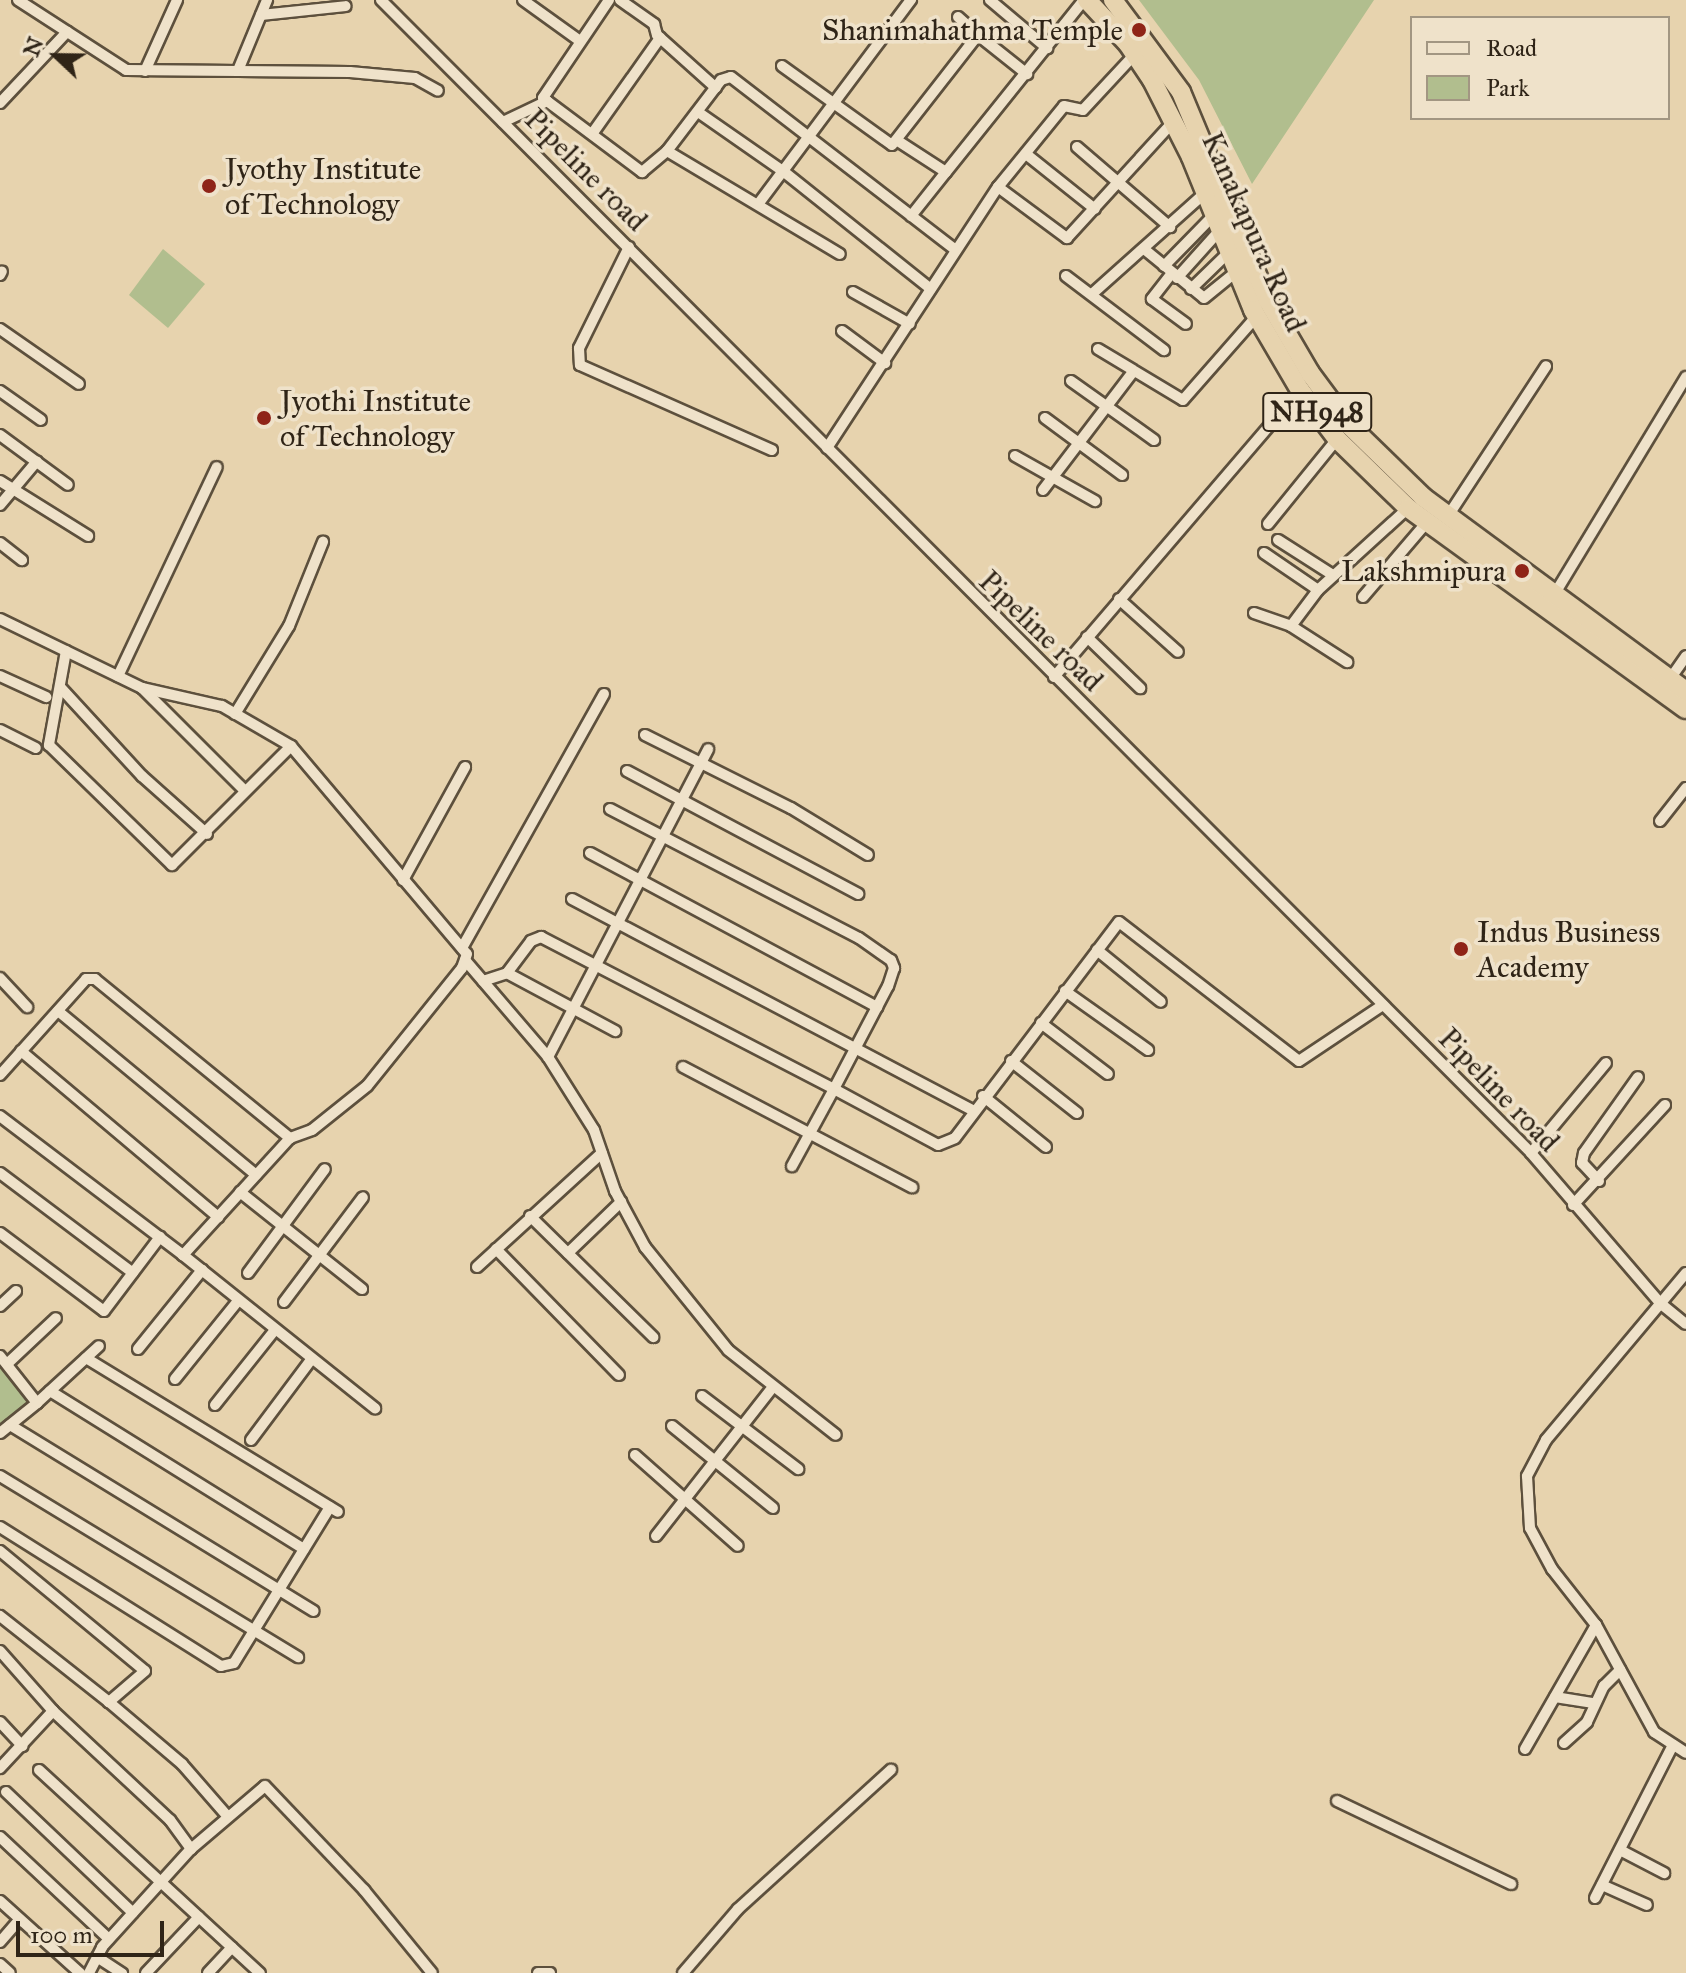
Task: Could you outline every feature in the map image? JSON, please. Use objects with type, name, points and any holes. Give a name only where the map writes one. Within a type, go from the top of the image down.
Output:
[{"type":"highway","name":"Kanakapura Road","points":[[1086,0],[1135,54],[1174,121],[1199,152],[1206,192],[1256,317],[1300,390],[1337,439],[1408,508],[1686,709]]},
{"type":"highway","name":"Kanakapura Road","points":[[1113,0],[1168,70],[1199,152],[1268,301],[1310,373],[1399,477],[1686,691]]},
{"type":"street","points":[[18,0],[116,67],[145,71],[239,68],[415,78],[438,91]]},
{"type":"street","points":[[145,71],[177,0]]},
{"type":"street","points":[[239,68],[267,0]]},
{"type":"street","name":"Pipeline road","points":[[381,0],[1531,1153],[1660,1303]]},
{"type":"street","points":[[523,0],[580,41]]},
{"type":"street","points":[[609,0],[543,95],[642,172],[667,151],[716,88],[731,77],[954,249]]},
{"type":"street","points":[[620,0],[654,24],[660,38],[716,88]]},
{"type":"street","points":[[759,203],[911,0]]},
{"type":"street","points":[[990,0],[1047,48]]},
{"type":"street","points":[[911,216],[1086,0]]},
{"type":"street","points":[[261,15],[346,6]]},
{"type":"street","points":[[958,17],[1027,74]]},
{"type":"street","points":[[0,103],[67,32]]},
{"type":"street","points":[[898,141],[978,35]]},
{"type":"street","points":[[592,134],[660,38]]},
{"type":"street","points":[[827,448],[910,324],[954,249],[998,187],[1064,106],[1083,110],[1135,54]]},
{"type":"street","points":[[782,66],[886,143],[898,141],[946,172]]},
{"type":"street","points":[[503,122],[547,101]]},
{"type":"street","points":[[698,112],[783,171],[931,289]]},
{"type":"street","points":[[998,187],[1063,237],[1095,209],[1174,121]]},
{"type":"street","points":[[1077,147],[1170,227]]},
{"type":"street","points":[[667,151],[840,254]]},
{"type":"street","points":[[1026,154],[1095,209]]},
{"type":"street","points":[[1092,294],[1206,192]]},
{"type":"street","points":[[1171,272],[1217,222]]},
{"type":"street","points":[[1186,324],[1152,299],[1171,272],[1217,222]]},
{"type":"street","points":[[629,247],[579,348],[580,365],[772,450]]},
{"type":"street","points":[[1144,249],[1204,298],[1236,272]]},
{"type":"street","points":[[1191,289],[1228,253]]},
{"type":"street","points":[[1066,276],[1164,350]]},
{"type":"street","points":[[853,292],[910,324]]},
{"type":"street","points":[[1098,349],[1183,400],[1256,317]]},
{"type":"street","points":[[0,329],[79,384]]},
{"type":"street","points":[[842,331],[885,363]]},
{"type":"street","points":[[1448,516],[1546,366]]},
{"type":"street","points":[[1043,490],[1050,476],[1133,372]]},
{"type":"street","points":[[1554,595],[1686,377]]},
{"type":"street","points":[[1071,381],[1154,440]]},
{"type":"street","points":[[1054,677],[1300,390]]},
{"type":"street","points":[[0,391],[41,420]]},
{"type":"street","points":[[1045,418],[1122,475]]},
{"type":"street","points":[[0,435],[68,485]]},
{"type":"street","points":[[1268,524],[1337,439]]},
{"type":"street","points":[[1015,456],[1095,501]]},
{"type":"street","points":[[0,505],[37,461]]},
{"type":"street","points":[[118,676],[217,467]]},
{"type":"street","points":[[0,481],[88,536]]},
{"type":"street","points":[[1291,626],[1318,590],[1408,508]]},
{"type":"street","points":[[1363,597],[1427,522]]},
{"type":"street","points":[[1278,540],[1333,575]]},
{"type":"street","points":[[235,714],[289,626],[323,542]]},
{"type":"street","points":[[0,543],[22,560]]},
{"type":"street","points":[[1264,553],[1318,590]]},
{"type":"street","points":[[1119,599],[1178,652]]},
{"type":"street","points":[[1254,613],[1291,626],[1347,662]]},
{"type":"street","points":[[0,619],[142,688],[222,706],[291,746],[462,948],[465,960],[548,1057],[602,1153],[621,1202],[645,1247],[728,1350],[772,1388],[836,1435]]},
{"type":"street","points":[[1087,637],[1140,688]]},
{"type":"street","points":[[66,651],[49,745],[172,865],[207,834],[244,790],[291,746]]},
{"type":"street","points":[[1670,679],[1686,656]]},
{"type":"street","points":[[0,676],[46,697]]},
{"type":"street","points":[[61,688],[142,776],[207,834]]},
{"type":"street","points":[[142,688],[244,790]]},
{"type":"street","points":[[462,948],[604,694]]},
{"type":"street","points":[[0,730],[36,748]]},
{"type":"street","points":[[645,735],[701,762],[868,855]]},
{"type":"street","points":[[548,1057],[708,749]]},
{"type":"street","points":[[403,880],[465,767]]},
{"type":"street","points":[[627,771],[680,802],[858,894]]},
{"type":"street","points":[[1660,821],[1686,788]]},
{"type":"street","points":[[610,809],[859,938],[891,960],[894,968],[877,1007],[792,1166]]},
{"type":"street","points":[[590,853],[877,1007]]},
{"type":"street","points":[[572,899],[974,1111]]},
{"type":"street","points":[[483,981],[507,973],[537,937],[938,1145],[955,1138],[983,1096],[1119,922],[1224,999],[1299,1061],[1383,1005]]},
{"type":"street","points":[[1097,950],[1161,1002]]},
{"type":"street","points":[[183,1255],[290,1138],[312,1130],[367,1086],[465,960]]},
{"type":"street","points":[[507,973],[615,1031]]},
{"type":"street","points":[[0,978],[27,1007]]},
{"type":"street","points":[[0,1075],[86,979],[95,979],[290,1138]]},
{"type":"street","points":[[1065,991],[1148,1050]]},
{"type":"street","points":[[58,1011],[256,1175]]},
{"type":"street","points":[[1041,1023],[1108,1074]]},
{"type":"street","points":[[21,1051],[218,1217]]},
{"type":"street","points":[[1011,1061],[1077,1113]]},
{"type":"street","points":[[1531,1153],[1606,1063]]},
{"type":"street","points":[[683,1067],[912,1187]]},
{"type":"street","points":[[1599,1181],[1582,1163],[1584,1153],[1638,1077]]},
{"type":"street","points":[[983,1096],[1046,1147]]},
{"type":"street","points":[[1573,1205],[1599,1181],[1665,1105]]},
{"type":"street","points":[[0,1116],[202,1270],[310,1361],[375,1408]]},
{"type":"street","points":[[477,1267],[602,1153]]},
{"type":"street","points":[[248,1273],[325,1169]]},
{"type":"street","points":[[0,1173],[133,1273]]},
{"type":"street","points":[[240,1192],[321,1252],[362,1289]]},
{"type":"street","points":[[284,1302],[363,1197]]},
{"type":"street","points":[[568,1253],[621,1202]]},
{"type":"street","points":[[530,1216],[653,1337]]},
{"type":"street","points":[[0,1233],[104,1311],[160,1237]]},
{"type":"street","points":[[496,1249],[619,1375]]},
{"type":"street","points":[[138,1349],[202,1270]]},
{"type":"street","points":[[1686,1273],[1546,1440],[1527,1476],[1530,1528],[1552,1569],[1596,1625],[1654,1732],[1686,1753]]},
{"type":"street","points":[[0,1306],[16,1291]]},
{"type":"street","points":[[175,1379],[238,1301]]},
{"type":"street","points":[[1660,1303],[1686,1324]]},
{"type":"street","points":[[37,1403],[3,1360],[56,1318]]},
{"type":"street","points":[[215,1405],[274,1331]]},
{"type":"street","points":[[0,1433],[99,1346]]},
{"type":"street","points":[[0,1527],[221,1666],[234,1663],[304,1549],[334,1509],[86,1358]]},
{"type":"street","points":[[251,1440],[310,1361]]},
{"type":"street","points":[[656,1536],[683,1496],[772,1388]]},
{"type":"street","points":[[50,1391],[304,1549]]},
{"type":"street","points":[[702,1396],[798,1469]]},
{"type":"street","points":[[10,1425],[314,1611]]},
{"type":"street","points":[[672,1426],[773,1508]]},
{"type":"street","points":[[635,1455],[738,1546]]},
{"type":"street","points":[[0,1476],[298,1657]]},
{"type":"street","points":[[0,1551],[145,1671],[109,1702]]},
{"type":"street","points":[[0,1616],[182,1764],[228,1817]]},
{"type":"street","points":[[1525,1749],[1596,1625]]},
{"type":"street","points":[[0,1651],[53,1711],[170,1820],[191,1849]]},
{"type":"street","points":[[1564,1743],[1587,1722],[1594,1703],[1620,1670]]},
{"type":"street","points":[[1555,1697],[1594,1703]]},
{"type":"street","points":[[0,1768],[53,1711]]},
{"type":"street","points":[[0,1722],[22,1746]]},
{"type":"street","points":[[1595,1898],[1673,1745]]},
{"type":"street","points":[[39,1770],[260,1973]]},
{"type":"street","points":[[683,1973],[738,1909],[891,1770]]},
{"type":"street","points":[[89,1973],[109,1939],[191,1849],[266,1786],[364,1890],[432,1973]]},
{"type":"street","points":[[6,1792],[133,1913]]},
{"type":"street","points":[[1337,1801],[1511,1884]]},
{"type":"street","points":[[0,1837],[109,1939]]},
{"type":"street","points":[[1620,1850],[1664,1873]]},
{"type":"street","points":[[1602,1885],[1647,1905]]},
{"type":"street","points":[[0,1901],[80,1973]]},
{"type":"street","points":[[146,1973],[199,1917]]},
{"type":"street","points":[[0,1942],[20,1919]]},
{"type":"street","points":[[208,1973],[232,1947]]},
{"type":"street","points":[[97,1957],[122,1973]]},
{"type":"street","points":[[0,1964],[10,1973]]},
{"type":"street","points":[[538,1973],[550,1973]]},
{"type":"green space","points":[[1139,0],[1374,0],[1252,184],[1199,80]]},
{"type":"green space","points":[[163,249],[205,284],[168,328],[129,295]]},
{"type":"green space","points":[[0,1365],[30,1401],[0,1426]]},
{"type":"place","name":"Shanimahathma Temple","points":[[1139,30]]},
{"type":"place","name":"Jyothy Institute of Technology","points":[[209,186]]},
{"type":"place","name":"Jyothi Institute of Technology","points":[[264,418]]},
{"type":"place","name":"Lakshmipura","points":[[1522,571]]},
{"type":"place","name":"Indus Business Academy","points":[[1461,949]]}]
